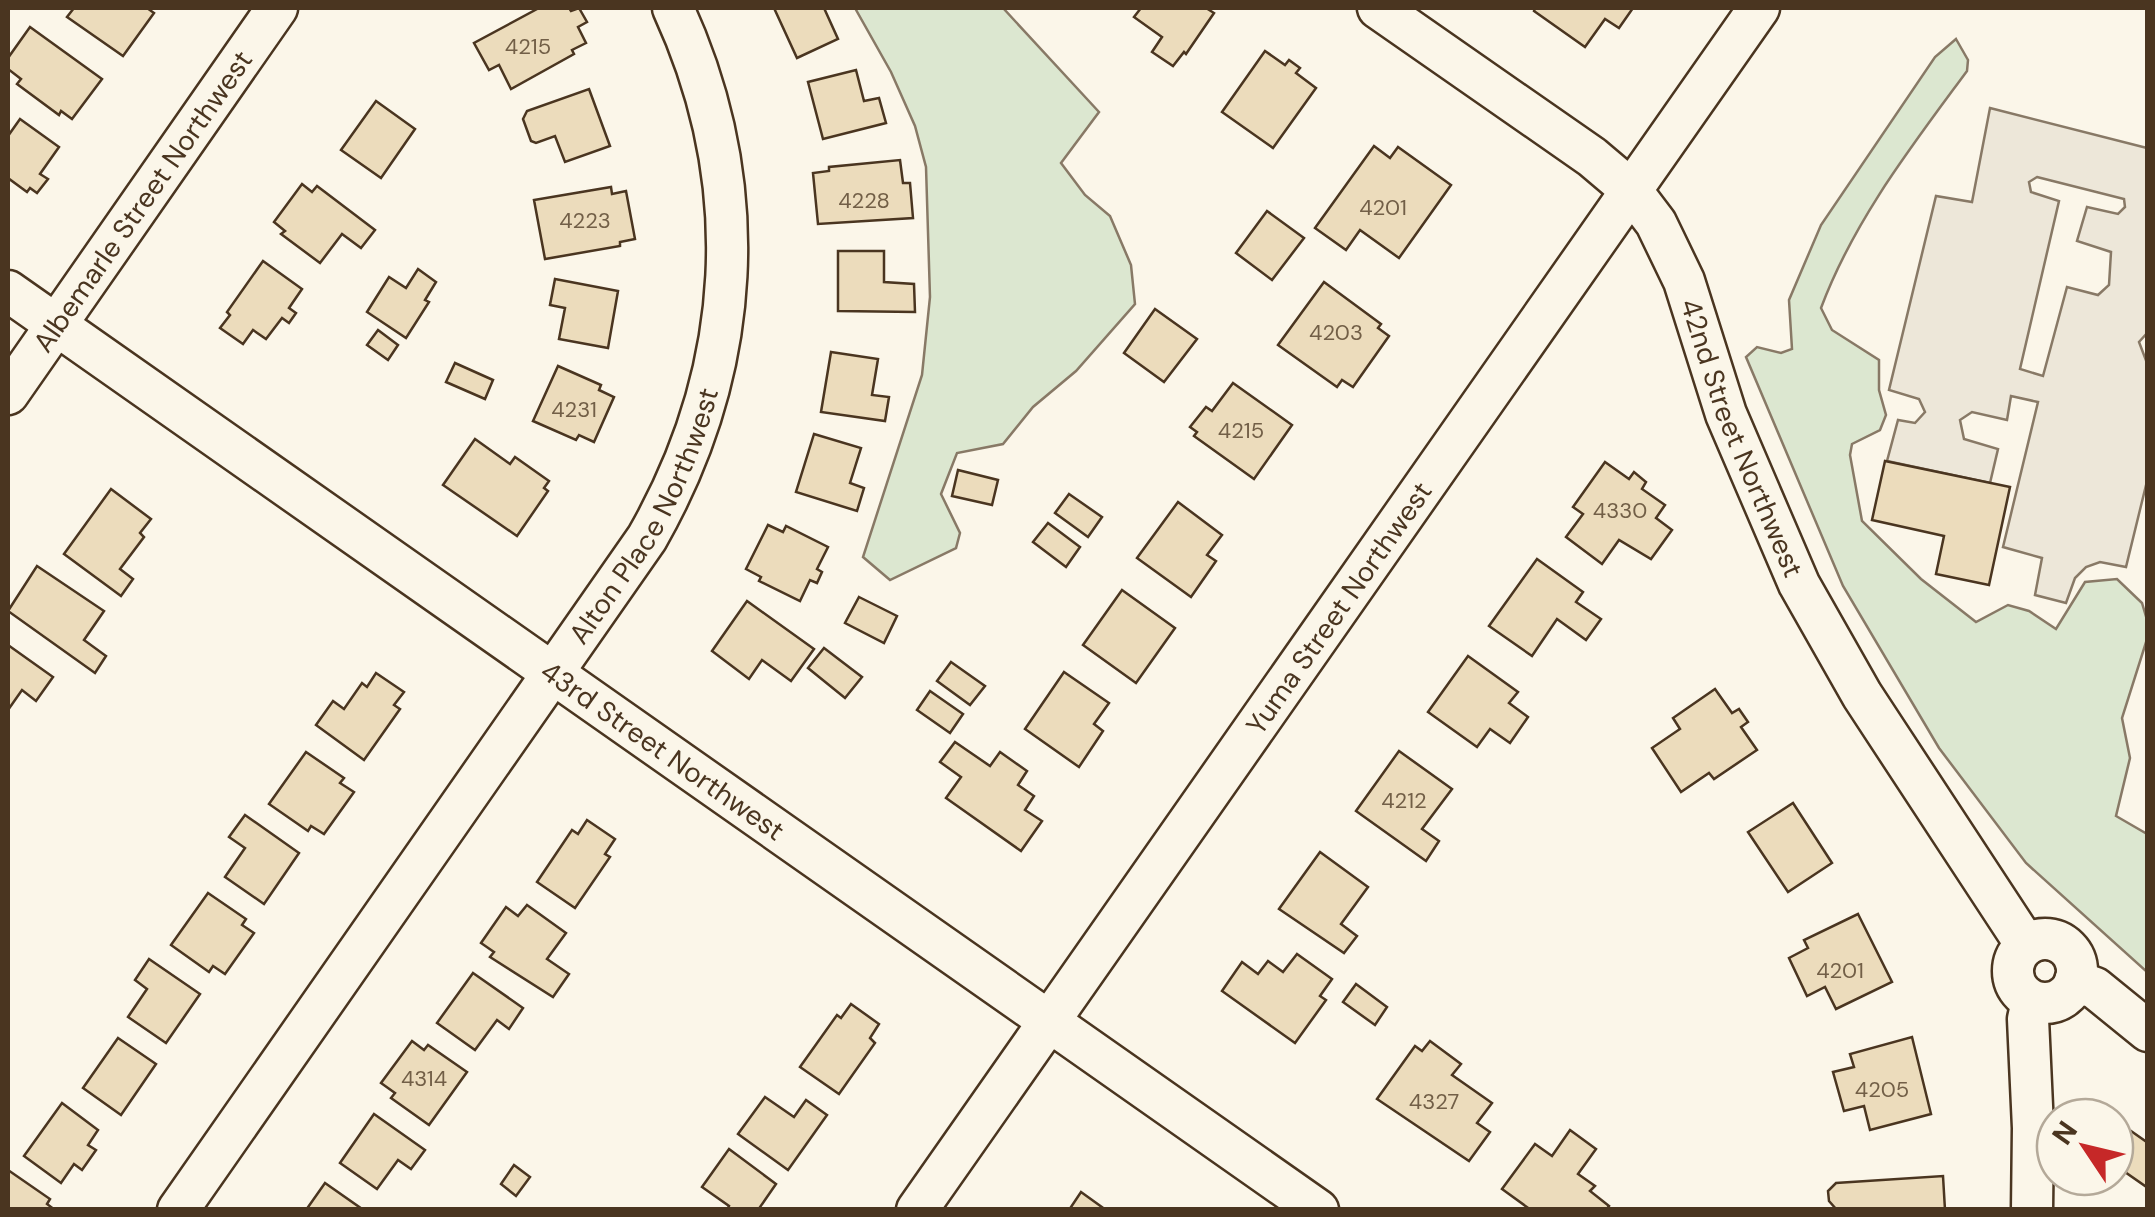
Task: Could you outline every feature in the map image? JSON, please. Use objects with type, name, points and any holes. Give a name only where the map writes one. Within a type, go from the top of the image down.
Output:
[{"type":"street","name":"Albemarle Street Northwest","points":[[8,394],[278,8]]},
{"type":"street","name":"Alton Place Northwest","points":[[178,1210],[555,674],[664,509],[691,449],[719,353],[728,254],[724,178],[709,103],[674,8]]},
{"type":"street","name":"42nd Street Northwest","points":[[1378,8],[1592,157],[1631,190],[1672,252],[1726,414],[1814,614],[1904,760],[2026,944]]},
{"type":"street","name":"Yuma Street Northwest","points":[[917,1210],[1759,8]]},
{"type":"street","name":"43rd Street Northwest","points":[[8,291],[1318,1210]]},
{"type":"street","points":[[2041,939],[2062,943],[2076,960],[2075,981],[2070,991],[2053,1002],[2032,1001],[2016,986],[2016,956],[2026,944],[2041,939]]},
{"type":"street","points":[[2075,981],[2095,988],[2148,1031]]},
{"type":"street","points":[[2032,1001],[2028,1019],[2034,1128],[2032,1210]]},
{"type":"green space","points":[[855,8],[1003,8],[1099,112],[1061,163],[1085,195],[1110,216],[1131,265],[1135,304],[1076,371],[1033,407],[1003,444],[957,453],[941,494],[960,533],[956,548],[890,580],[863,557],[922,375],[930,297],[926,167],[915,126],[891,72]]},
{"type":"green space","points":[[1956,39],[1968,60],[1967,71],[1867,214],[1821,308],[1832,330],[1879,360],[1879,390],[1886,415],[1880,430],[1852,444],[1850,455],[1862,521],[1921,579],[1976,622],[2008,605],[2029,611],[2056,629],[2085,582],[2117,579],[2142,603],[2148,636],[2122,718],[2130,758],[2116,816],[2147,834],[2147,972],[2026,863],[1939,748],[1843,586],[1746,357],[1757,347],[1781,353],[1792,349],[1789,300],[1821,225],[1935,57]]},
{"type":"shaded area","points":[[1990,108],[2147,148],[2148,332],[2139,342],[2147,363],[2148,477],[2126,567],[2100,562],[2086,567],[2075,578],[2066,603],[2035,595],[2042,558],[2003,547],[2038,402],[2011,396],[2007,420],[1972,412],[1960,420],[1964,439],[1998,449],[1990,483],[1887,461],[1898,420],[1915,423],[1925,412],[1919,399],[1889,390],[1936,196],[1972,202]],"holes":[[[2037,177],[2124,199],[2125,207],[2118,214],[2087,207],[2077,241],[2111,252],[2109,285],[2098,295],[2067,287],[2043,376],[2020,369],[2059,201],[2031,192],[2029,182]]]},
{"type":"building","points":[[74,8],[147,8],[154,13],[123,56],[67,17]]},
{"type":"building","points":[[539,8],[579,8],[587,22],[578,27],[586,43],[572,50],[574,54],[511,89],[499,65],[489,70],[474,43]]},
{"type":"building","points":[[774,8],[824,8],[838,39],[797,58]]},
{"type":"building","points":[[1141,8],[1206,8],[1214,13],[1173,66],[1152,52],[1162,37],[1134,17]]},
{"type":"building","points":[[1535,8],[1633,8],[1619,28],[1605,19],[1585,47]]},
{"type":"building","points":[[30,27],[102,79],[72,119],[61,111],[59,115],[17,84],[21,79],[8,69],[8,58]]},
{"type":"building","points":[[1265,51],[1285,65],[1289,60],[1300,68],[1296,73],[1316,88],[1273,148],[1222,112]]},
{"type":"building","points":[[856,70],[864,101],[879,98],[886,123],[823,139],[808,82]]},
{"type":"building","points":[[589,89],[610,146],[565,162],[555,136],[531,141],[523,119],[527,111]]},
{"type":"building","points":[[376,101],[415,129],[381,178],[341,150]]},
{"type":"building","points":[[20,119],[59,147],[40,174],[48,179],[37,193],[30,188],[27,192],[8,178],[8,136]]},
{"type":"building","points":[[1374,146],[1390,158],[1398,147],[1451,185],[1399,258],[1360,230],[1346,250],[1315,228]]},
{"type":"building","points":[[900,160],[903,183],[910,183],[913,218],[818,224],[813,173],[829,171],[829,167]]},
{"type":"building","points":[[302,184],[312,192],[317,186],[375,230],[361,248],[342,234],[320,263],[281,234],[285,231],[274,222]]},
{"type":"building","points":[[611,187],[612,194],[626,191],[635,239],[620,242],[620,246],[545,259],[534,200]]},
{"type":"building","points":[[1267,211],[1304,238],[1272,280],[1236,253]]},
{"type":"building","points":[[838,251],[884,251],[884,282],[914,284],[915,312],[838,311]]},
{"type":"building","points":[[263,261],[302,289],[289,308],[296,313],[289,323],[282,318],[266,339],[253,330],[243,344],[220,328]]},
{"type":"building","points":[[418,269],[436,282],[425,300],[429,302],[406,338],[367,312],[389,277],[406,288]]},
{"type":"building","points":[[555,279],[618,291],[608,348],[559,339],[565,308],[550,305]]},
{"type":"building","points":[[1324,282],[1381,324],[1378,328],[1389,336],[1353,387],[1342,380],[1337,387],[1278,345]]},
{"type":"building","points":[[1155,309],[1197,339],[1164,382],[1124,353]]},
{"type":"building","points":[[378,330],[398,345],[388,360],[367,345]]},
{"type":"building","points":[[831,352],[878,359],[872,395],[889,397],[885,421],[821,412]]},
{"type":"building","points":[[455,363],[493,380],[485,399],[446,382]]},
{"type":"building","points":[[558,366],[601,385],[599,390],[614,397],[594,442],[579,435],[576,440],[533,421]]},
{"type":"building","points":[[1233,383],[1292,425],[1254,479],[1194,436],[1197,432],[1190,427],[1206,407],[1212,411]]},
{"type":"building","points":[[814,434],[861,448],[850,483],[864,488],[857,511],[796,492]]},
{"type":"building","points":[[475,439],[510,464],[515,457],[549,481],[544,488],[548,491],[517,536],[443,485]]},
{"type":"building","points":[[1885,461],[2010,487],[1989,585],[1936,574],[1944,536],[1872,520]]},
{"type":"building","points":[[1605,462],[1629,479],[1634,472],[1646,482],[1642,489],[1665,505],[1656,518],[1672,530],[1651,559],[1619,540],[1602,564],[1566,537],[1583,514],[1573,507]]},
{"type":"building","points":[[958,470],[998,480],[992,505],[952,496]]},
{"type":"building","points":[[111,489],[151,519],[140,533],[144,537],[120,569],[133,579],[121,596],[64,554]]},
{"type":"building","points":[[1069,494],[1102,517],[1088,537],[1055,513]]},
{"type":"building","points":[[1178,502],[1222,535],[1207,555],[1216,561],[1191,597],[1137,558]]},
{"type":"building","points":[[1048,523],[1080,547],[1066,567],[1033,542]]},
{"type":"building","points":[[768,525],[783,532],[786,526],[828,547],[817,569],[822,572],[817,583],[810,580],[800,601],[759,581],[761,577],[746,569]]},
{"type":"building","points":[[1537,559],[1583,592],[1576,602],[1601,619],[1586,640],[1557,619],[1532,656],[1489,626]]},
{"type":"building","points":[[37,566],[104,611],[84,640],[106,656],[95,673],[8,611]]},
{"type":"building","points":[[1122,590],[1175,628],[1136,683],[1083,645]]},
{"type":"building","points":[[859,597],[897,616],[884,643],[845,623]]},
{"type":"building","points":[[747,601],[814,649],[791,681],[762,660],[749,679],[712,651]]},
{"type":"building","points":[[8,645],[53,677],[36,701],[22,690],[8,710]]},
{"type":"building","points":[[824,648],[862,677],[845,698],[808,668]]},
{"type":"building","points":[[1468,656],[1518,692],[1509,703],[1528,717],[1510,743],[1490,729],[1477,747],[1428,712]]},
{"type":"building","points":[[951,662],[985,686],[970,705],[937,681]]},
{"type":"building","points":[[1064,672],[1109,703],[1094,724],[1103,731],[1079,767],[1025,729]]},
{"type":"building","points":[[376,673],[404,692],[394,705],[400,709],[364,760],[316,725],[333,701],[344,709],[362,683],[367,687]]},
{"type":"building","points":[[1715,689],[1732,713],[1739,709],[1748,722],[1741,727],[1757,750],[1714,779],[1709,773],[1681,792],[1652,748],[1680,729],[1673,718]]},
{"type":"building","points":[[930,691],[963,714],[950,733],[917,710]]},
{"type":"building","points":[[955,742],[990,766],[1000,752],[1027,771],[1018,785],[1034,796],[1025,810],[1042,821],[1021,851],[946,798],[961,777],[940,762]]},
{"type":"building","points":[[1399,751],[1452,789],[1422,829],[1439,841],[1426,861],[1356,811]]},
{"type":"building","points":[[306,752],[344,778],[340,783],[354,792],[324,834],[311,826],[308,831],[269,804]]},
{"type":"building","points":[[1793,803],[1832,863],[1788,892],[1748,832]]},
{"type":"building","points":[[245,815],[299,853],[264,904],[225,877],[245,848],[229,837]]},
{"type":"building","points":[[587,820],[615,839],[605,854],[610,857],[575,908],[537,882],[572,830],[578,834]]},
{"type":"building","points":[[1320,852],[1368,887],[1341,924],[1357,936],[1344,953],[1279,909]]},
{"type":"building","points":[[208,893],[246,919],[242,925],[254,933],[225,974],[213,966],[209,972],[171,945]]},
{"type":"building","points":[[527,905],[566,933],[547,959],[569,974],[553,997],[490,957],[494,952],[481,943],[506,907],[518,916]]},
{"type":"building","points":[[1858,914],[1892,982],[1836,1009],[1825,987],[1807,996],[1789,958],[1808,948],[1804,940]]},
{"type":"building","points":[[1297,954],[1332,979],[1320,996],[1326,1000],[1295,1043],[1222,991],[1242,962],[1258,974],[1268,961],[1283,972]]},
{"type":"building","points":[[149,959],[200,994],[166,1043],[128,1017],[147,989],[135,980]]},
{"type":"building","points":[[473,973],[523,1008],[509,1029],[497,1020],[475,1050],[437,1023]]},
{"type":"building","points":[[1356,984],[1387,1007],[1375,1025],[1343,1002]]},
{"type":"building","points":[[851,1004],[879,1024],[870,1038],[875,1043],[839,1094],[800,1067],[837,1015],[841,1018]]},
{"type":"building","points":[[1912,1037],[1931,1114],[1870,1130],[1864,1106],[1844,1111],[1833,1072],[1854,1067],[1850,1054]]},
{"type":"building","points":[[118,1038],[156,1064],[121,1115],[83,1088]]},
{"type":"building","points":[[412,1041],[424,1050],[428,1045],[467,1072],[429,1125],[391,1098],[395,1093],[381,1083]]},
{"type":"building","points":[[1430,1041],[1461,1064],[1452,1075],[1492,1103],[1477,1123],[1490,1132],[1469,1161],[1377,1099],[1415,1046],[1422,1051]]},
{"type":"building","points":[[765,1097],[794,1117],[806,1100],[827,1115],[788,1170],[738,1134]]},
{"type":"building","points":[[62,1103],[98,1130],[88,1145],[96,1150],[82,1170],[74,1164],[61,1183],[24,1156]]},
{"type":"building","points":[[374,1114],[425,1150],[411,1169],[398,1160],[377,1189],[340,1163]]},
{"type":"building","points":[[1570,1130],[1596,1149],[1578,1174],[1595,1186],[1590,1191],[1609,1206],[1606,1210],[1531,1210],[1502,1189],[1535,1144],[1552,1156]]},
{"type":"building","points":[[2135,1134],[2148,1143],[2148,1188],[2135,1179]]},
{"type":"building","points":[[729,1149],[776,1184],[758,1210],[727,1210],[729,1206],[702,1187]]},
{"type":"building","points":[[514,1165],[530,1177],[516,1196],[501,1184]]},
{"type":"building","points":[[8,1170],[50,1199],[47,1204],[55,1210],[8,1210]]},
{"type":"building","points":[[1943,1176],[1945,1210],[1837,1210],[1829,1201],[1828,1191],[1836,1183]]},
{"type":"building","points":[[325,1183],[362,1209],[362,1210],[306,1210]]},
{"type":"building","points":[[1081,1192],[1106,1210],[1069,1210]]}]
